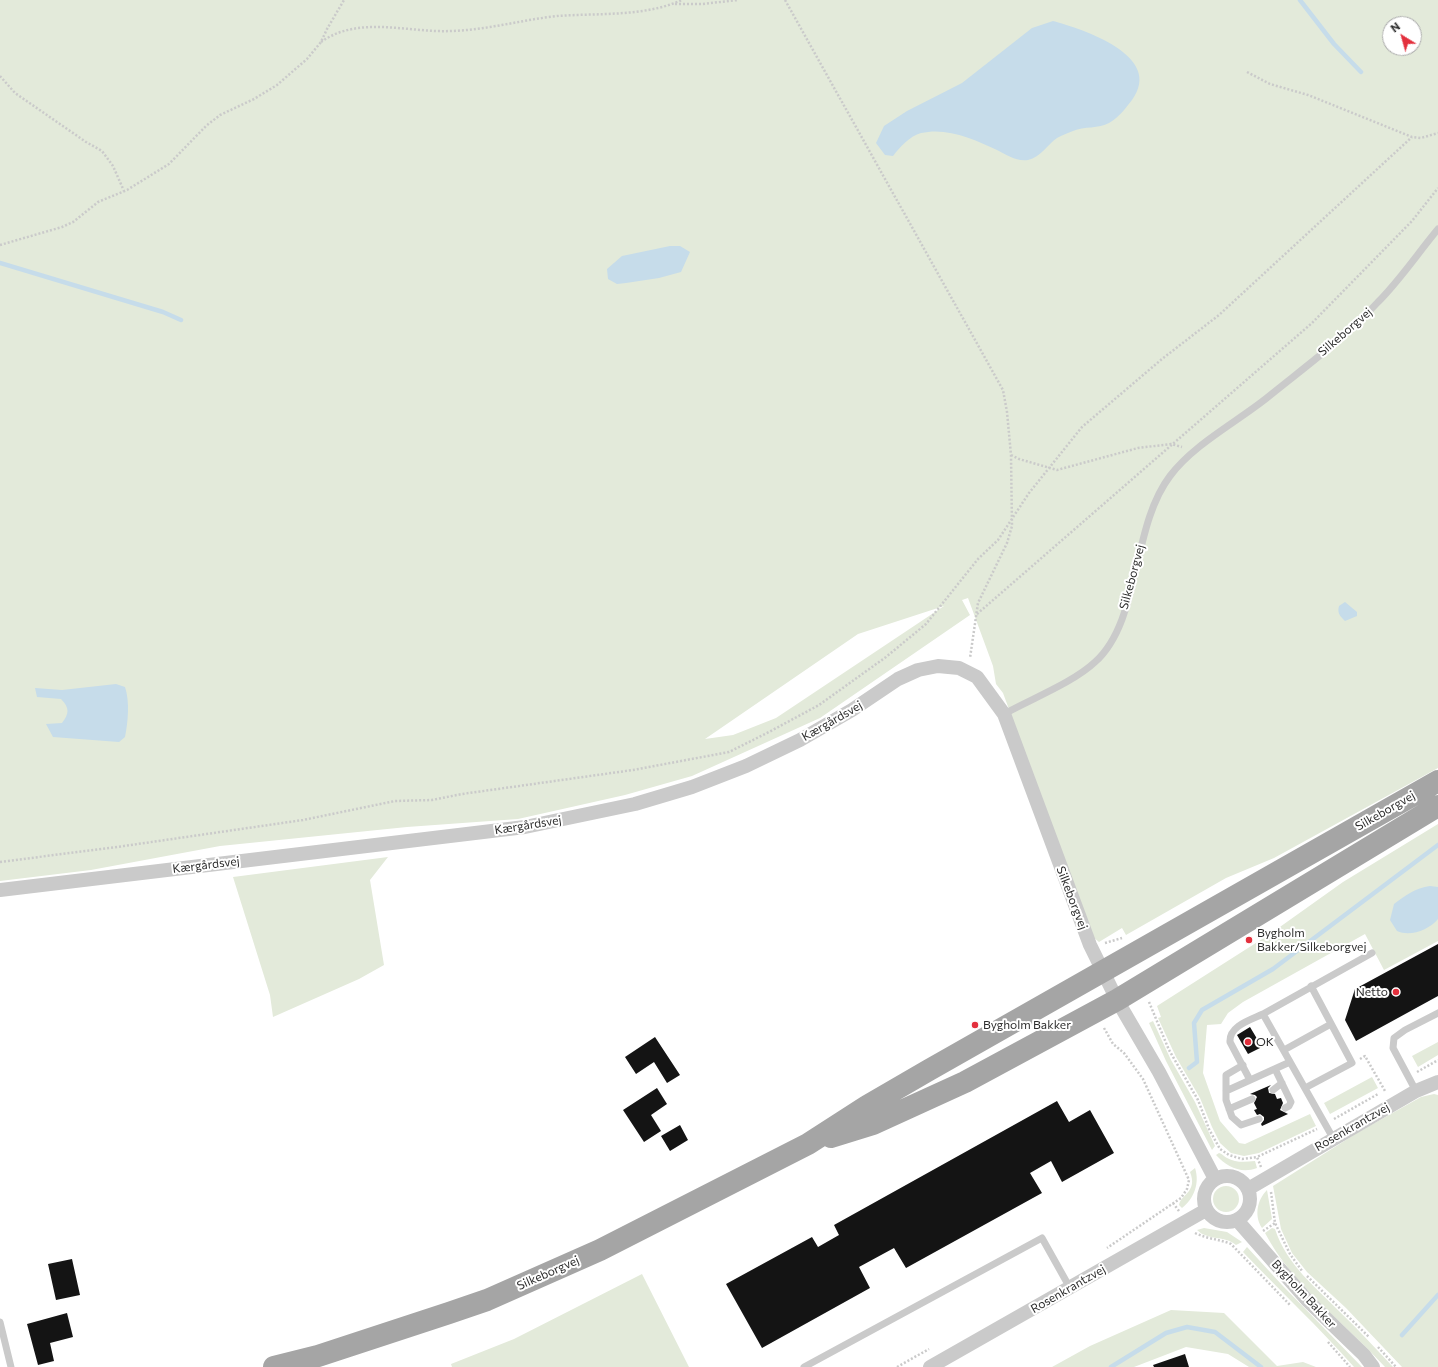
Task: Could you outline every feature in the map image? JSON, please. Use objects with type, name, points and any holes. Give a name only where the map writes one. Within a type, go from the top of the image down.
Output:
[{"type":"main road","name":"Silkeborgvej","points":[[274,1367],[318,1356],[487,1300],[600,1250],[808,1144],[867,1106],[1438,781]]},
{"type":"main road","name":"Silkeborgvej","points":[[808,1144],[880,1121],[965,1082],[1117,1000],[1438,806]]},
{"type":"street","name":"Kærgårdsvej","points":[[0,890],[525,827],[635,804],[692,787],[746,766],[807,736],[852,710],[898,679],[918,670],[938,666],[959,668],[977,677],[1004,714]]},
{"type":"street","name":"Silkeborgvej","points":[[1004,714],[1063,877],[1090,945],[1117,1000]]},
{"type":"street","points":[[1117,1000],[1159,1072],[1215,1179]]},
{"type":"street","name":"Rosenkrantzvej","points":[[1248,1189],[1416,1090],[1438,1082]]},
{"type":"street","points":[[1224,1176],[1234,1176],[1242,1181],[1248,1189],[1250,1198],[1249,1207],[1244,1215],[1237,1220],[1228,1222],[1219,1221],[1212,1217],[1206,1210],[1203,1202],[1204,1193],[1208,1185],[1215,1179],[1224,1176]]},
{"type":"street","name":"Rosenkrantzvej","points":[[930,1367],[1206,1210]]},
{"type":"street","name":"Bygholm Bakker","points":[[1237,1220],[1307,1300],[1364,1355],[1373,1367]]},
{"type":"lane","name":"Silkeborgvej","points":[[1004,714],[1067,680],[1095,662],[1114,638],[1127,602],[1148,520],[1157,495],[1171,475],[1193,454],[1266,399],[1353,326],[1379,302],[1438,229]]},
{"type":"lane","points":[[1250,1080],[1230,1042],[1230,1033],[1372,953]]},
{"type":"lane","points":[[1305,1088],[1352,1063],[1311,986]]},
{"type":"lane","points":[[1416,1090],[1393,1048],[1394,1038],[1405,1030],[1438,1013]]},
{"type":"lane","points":[[1263,1014],[1333,1138]]},
{"type":"lane","points":[[1284,1050],[1332,1024]]},
{"type":"lane","points":[[1226,1091],[1276,1070],[1290,1062]]},
{"type":"lane","points":[[1243,1066],[1226,1075],[1226,1100],[1232,1117],[1241,1125],[1259,1119]]},
{"type":"lane","points":[[1276,1070],[1291,1102],[1289,1106],[1285,1108]]},
{"type":"lane","points":[[1273,1090],[1282,1083]]},
{"type":"lane","points":[[1229,1109],[1252,1099]]},
{"type":"lane","points":[[804,1367],[1042,1238],[1070,1288]]},
{"type":"lane","points":[[0,1322],[11,1367]]},
{"type":"path","points":[[321,42],[326,29],[344,0]]},
{"type":"path","points":[[0,245],[62,227],[73,222],[98,202],[124,191],[169,164],[206,126],[220,115],[254,99],[277,85],[307,59],[321,42],[330,36],[349,28],[451,31],[556,16],[651,10],[682,0]]},
{"type":"path","points":[[672,4],[702,4],[738,0]]},
{"type":"path","points":[[785,0],[1003,390],[1008,412],[1011,455],[1012,520],[1008,543],[978,602],[968,672]]},
{"type":"path","points":[[1247,72],[1270,84],[1308,95],[1412,136],[1420,138],[1438,133]]},
{"type":"path","points":[[0,76],[15,93],[86,142],[102,150],[113,166],[124,191]]},
{"type":"path","points":[[0,862],[303,820],[395,801],[432,800],[462,794],[633,770],[728,752],[819,705],[886,657],[926,624],[978,559],[998,540],[1048,468],[1082,428],[1162,359],[1219,315],[1412,136]]},
{"type":"path","points":[[976,615],[1312,323],[1412,221],[1438,188]]},
{"type":"path","points":[[1011,455],[1057,470],[1138,448],[1171,444],[1193,454]]},
{"type":"path","points":[[1105,944],[1122,938]]},
{"type":"path","points":[[1140,986],[1151,1005],[1169,1050],[1198,1100],[1220,1149],[1228,1155],[1242,1159],[1257,1157],[1325,1124],[1438,1060]]},
{"type":"path","points":[[1095,1012],[1113,1044],[1124,1053],[1143,1079],[1188,1175],[1187,1189],[1180,1198],[1102,1252]]},
{"type":"path","points":[[1352,1063],[1365,1056],[1385,1091]]},
{"type":"path","points":[[1257,1157],[1271,1192],[1275,1223],[1290,1254],[1306,1275],[1370,1339]]},
{"type":"path","points":[[1173,1203],[1195,1233],[1231,1244],[1292,1306]]},
{"type":"path","points":[[1324,1337],[1350,1367]]},
{"type":"path","points":[[1375,1345],[1396,1367]]},
{"type":"path","points":[[897,1367],[932,1348]]},
{"type":"green space","points":[[0,0],[1438,0],[1438,768],[1274,858],[1226,878],[1126,935],[1122,928],[1099,942],[1093,937],[1003,693],[996,684],[993,666],[968,598],[962,600],[970,615],[820,718],[692,776],[625,795],[518,819],[407,827],[220,846],[91,870],[0,881]],"holes":[[[944,606],[776,718],[733,735],[705,739],[858,634]]]},
{"type":"green space","points":[[1438,824],[1438,941],[1384,970],[1365,934],[1243,1002],[1228,1013],[1221,1024],[1207,1025],[1203,1073],[1220,1121],[1239,1143],[1245,1144],[1310,1114],[1316,1126],[1259,1153],[1244,1156],[1231,1153],[1220,1143],[1200,1098],[1176,1057],[1158,1018],[1161,1017],[1157,1006],[1270,934],[1343,882]]},
{"type":"green space","points":[[388,857],[370,880],[384,965],[359,979],[273,1017],[270,995],[233,877]]},
{"type":"green space","points":[[1153,1021],[1171,1060],[1195,1102],[1215,1146],[1212,1150],[1166,1061],[1149,1023]]},
{"type":"green space","points":[[1438,1042],[1438,1055],[1418,1067],[1412,1056]]},
{"type":"green space","points":[[1372,1077],[1378,1088],[1330,1114],[1324,1103]]},
{"type":"green space","points":[[1434,1094],[1438,1095],[1438,1367],[1402,1367],[1346,1308],[1307,1272],[1292,1253],[1281,1229],[1273,1186],[1357,1133],[1421,1097]]},
{"type":"green space","points":[[1219,1153],[1234,1161],[1255,1161],[1257,1168],[1251,1170],[1240,1170],[1225,1163],[1216,1155]]},
{"type":"green space","points":[[1195,1168],[1197,1179],[1195,1190],[1190,1200],[1182,1208],[1179,1205],[1180,1201],[1191,1188],[1192,1179],[1190,1172]]},
{"type":"green space","points":[[1226,1186],[1236,1189],[1239,1199],[1236,1209],[1226,1212],[1216,1209],[1213,1199],[1216,1189]]},
{"type":"green space","points":[[1267,1190],[1272,1219],[1262,1228],[1257,1213],[1261,1198]]},
{"type":"green space","points":[[1204,1228],[1227,1232],[1242,1242],[1236,1245],[1226,1240],[1206,1236],[1197,1230]]},
{"type":"green space","points":[[1272,1228],[1275,1229],[1287,1254],[1304,1276],[1393,1367],[1385,1367],[1320,1303],[1290,1270],[1276,1252],[1265,1233]]},
{"type":"green space","points":[[1247,1247],[1362,1367],[1354,1367],[1243,1252]]},
{"type":"green space","points":[[642,1274],[689,1367],[452,1367],[451,1364],[514,1339]]},
{"type":"green space","points":[[1171,1310],[1224,1313],[1277,1366],[1303,1362],[1316,1367],[1249,1367],[1228,1354],[1186,1347],[1134,1367],[1052,1367],[1090,1346]]},
{"type":"water","points":[[1053,21],[1100,38],[1116,47],[1129,58],[1138,70],[1139,84],[1132,100],[1122,113],[1113,121],[1096,127],[1077,129],[1061,136],[1053,141],[1037,156],[1028,160],[1016,159],[970,138],[950,133],[931,132],[917,134],[906,142],[893,156],[885,155],[876,143],[884,126],[907,111],[962,83],[1032,28]]},
{"type":"water","points":[[670,246],[680,246],[690,252],[681,272],[659,278],[617,284],[608,279],[607,269],[622,256]]},
{"type":"water","points":[[1345,602],[1357,612],[1357,616],[1345,621],[1340,616],[1338,611],[1339,606]]},
{"type":"water","points":[[116,684],[125,687],[127,693],[128,712],[125,737],[119,742],[53,737],[46,724],[62,723],[68,711],[66,705],[61,699],[37,697],[35,688],[62,690]]},
{"type":"water","points":[[1430,886],[1438,887],[1438,919],[1430,926],[1413,933],[1402,933],[1397,931],[1390,920],[1394,904],[1415,890]]},
{"type":"building","name":"Netto","points":[[1438,944],[1438,996],[1356,1041],[1345,1020],[1355,989]]},
{"type":"building","points":[[1250,1027],[1262,1047],[1248,1054],[1237,1035]]},
{"type":"building","points":[[655,1037],[680,1075],[667,1083],[654,1062],[636,1074],[625,1057]]},
{"type":"building","points":[[1271,1085],[1268,1088],[1269,1093],[1275,1094],[1277,1099],[1281,1098],[1283,1103],[1280,1110],[1288,1114],[1262,1126],[1261,1124],[1264,1117],[1260,1114],[1257,1115],[1254,1110],[1257,1109],[1254,1103],[1257,1097],[1250,1094]]},
{"type":"building","points":[[657,1088],[667,1104],[651,1115],[661,1131],[644,1142],[623,1110]]},
{"type":"building","points":[[1057,1101],[1069,1122],[1090,1110],[1114,1153],[1062,1182],[1051,1161],[1030,1173],[1042,1193],[906,1268],[894,1248],[859,1267],[870,1288],[762,1348],[726,1284],[812,1237],[818,1247],[839,1235],[834,1225]]},
{"type":"building","points":[[680,1125],[688,1140],[670,1151],[661,1136]]},
{"type":"building","points":[[72,1259],[80,1295],[56,1300],[48,1264]]},
{"type":"building","points":[[67,1313],[73,1337],[50,1343],[54,1361],[38,1365],[27,1324]]},
{"type":"building","points":[[1185,1354],[1189,1367],[1154,1367],[1153,1365]]},
{"type":"waterway","points":[[1300,0],[1334,44],[1361,72]]},
{"type":"waterway","points":[[0,263],[163,312],[181,320]]},
{"type":"waterway","points":[[1189,1068],[1197,1062],[1194,1023],[1202,1010],[1273,969],[1438,845]]},
{"type":"waterway","points":[[1402,1335],[1438,1295]]},
{"type":"waterway","points":[[1111,1367],[1166,1333],[1187,1327],[1215,1332],[1261,1367]]},
{"type":"place","name":"Bygholm Bakker/Silkeborgvej","points":[[1249,940]]},
{"type":"place","name":"Netto","points":[[1396,992]]},
{"type":"place","name":"Bygholm Bakker","points":[[975,1025]]},
{"type":"place","name":"OK","points":[[1248,1042]]}]
